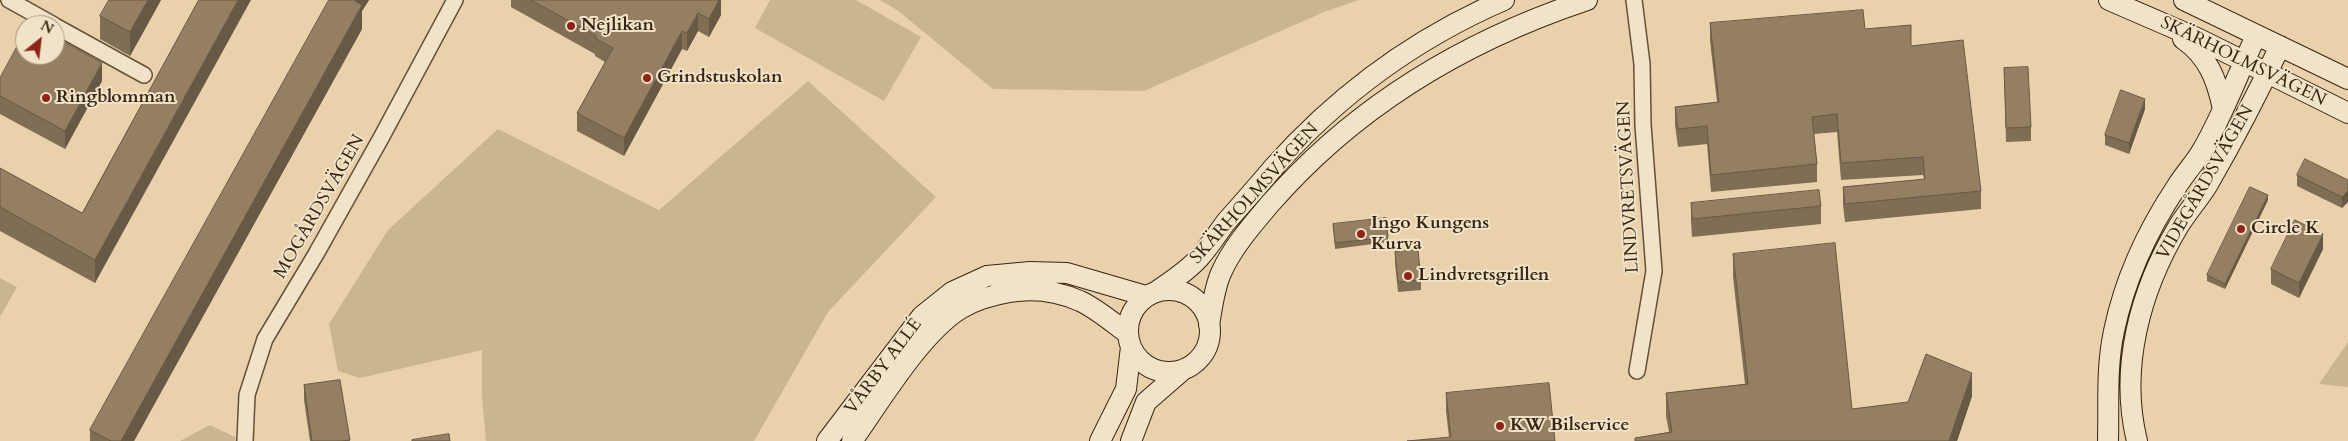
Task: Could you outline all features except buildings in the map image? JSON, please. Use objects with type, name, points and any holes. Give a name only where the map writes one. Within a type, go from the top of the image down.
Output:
[{"type":"main road","name":"SKÄRHOLMSVÄGEN","points":[[1151,293],[1176,278],[1199,258],[1274,167],[1309,131],[1353,93],[1394,61],[1437,32],[1504,0]]},
{"type":"main road","name":"SKÄRHOLMSVÄGEN","points":[[1209,324],[1221,273],[1234,251],[1284,189],[1351,127],[1431,70],[1468,48],[1514,27],[1587,0]]},
{"type":"main road","name":"SKÄRHOLMSVÄGEN","points":[[2109,0],[2149,16],[2348,113]]},
{"type":"main road","name":"SKÄRHOLMSVÄGEN","points":[[2184,0],[2348,79]]},
{"type":"main road","points":[[2149,16],[2188,42],[2200,54],[2211,68],[2218,85],[2223,109]]},
{"type":"main road","name":"VIDEGÅRDSVÄGEN","points":[[2108,441],[2108,368],[2114,332],[2125,287],[2139,251],[2177,185],[2203,150],[2256,36]]},
{"type":"main road","name":"VIDEGÅRDSVÄGEN","points":[[2137,441],[2131,417],[2130,381],[2132,350],[2146,296],[2178,226],[2207,186],[2241,126],[2280,46]]},
{"type":"main road","name":"VÅRBY ALLÉ","points":[[827,441],[922,316],[952,292],[987,276],[1030,272],[1068,273],[1151,293]]},
{"type":"main road","points":[[1100,441],[1126,389],[1129,319],[1135,306],[1151,293],[1169,289],[1191,296],[1206,313],[1210,340],[1204,354],[1195,363],[1184,369],[1146,402],[1131,441]]},
{"type":"main road","name":"VÅRBY ALLÉ","points":[[852,441],[932,332],[960,309],[981,298],[1025,290],[1059,294],[1094,309],[1129,340]]},
{"type":"main road","points":[[1129,340],[1139,360],[1152,368],[1168,372],[1184,369]]},
{"type":"street","points":[[9,0],[37,15]]},
{"type":"street","name":"MOGÅRDSVÄGEN","points":[[245,441],[247,395],[265,339],[316,254],[455,0]]},
{"type":"street","name":"LINDVRETSVÄGEN","points":[[1634,0],[1642,64],[1643,125],[1654,271],[1637,370]]},
{"type":"street","points":[[65,31],[144,75]]},
{"type":"shaded area","points":[[770,0],[856,0],[921,37],[884,101],[755,28]]},
{"type":"shaded area","points":[[880,0],[1359,0],[1324,12],[1144,91],[993,89],[897,10]]},
{"type":"shaded area","points":[[808,81],[936,197],[828,312],[754,441],[486,441],[482,397],[482,350],[360,378],[338,371],[329,324],[388,230],[498,129],[659,210]]},
{"type":"shaded area","points":[[0,278],[17,287],[0,317]]},
{"type":"shaded area","points":[[2348,342],[2348,387],[2319,384]]},
{"type":"shaded area","points":[[210,425],[235,437],[236,441],[180,441]]},
{"type":"place","name":"Nejlikan","points":[[571,26]]},
{"type":"place","name":"Grindstuskolan","points":[[647,78]]},
{"type":"place","name":"Ringblomman","points":[[46,98]]},
{"type":"place","name":"Circle K","points":[[2241,229]]},
{"type":"place","name":"Ingo Kungens Kurva","points":[[1361,234]]},
{"type":"place","name":"Lindvretsgrillen","points":[[1408,276]]},
{"type":"place","name":"KW Bilservice","points":[[1500,426]]}]
